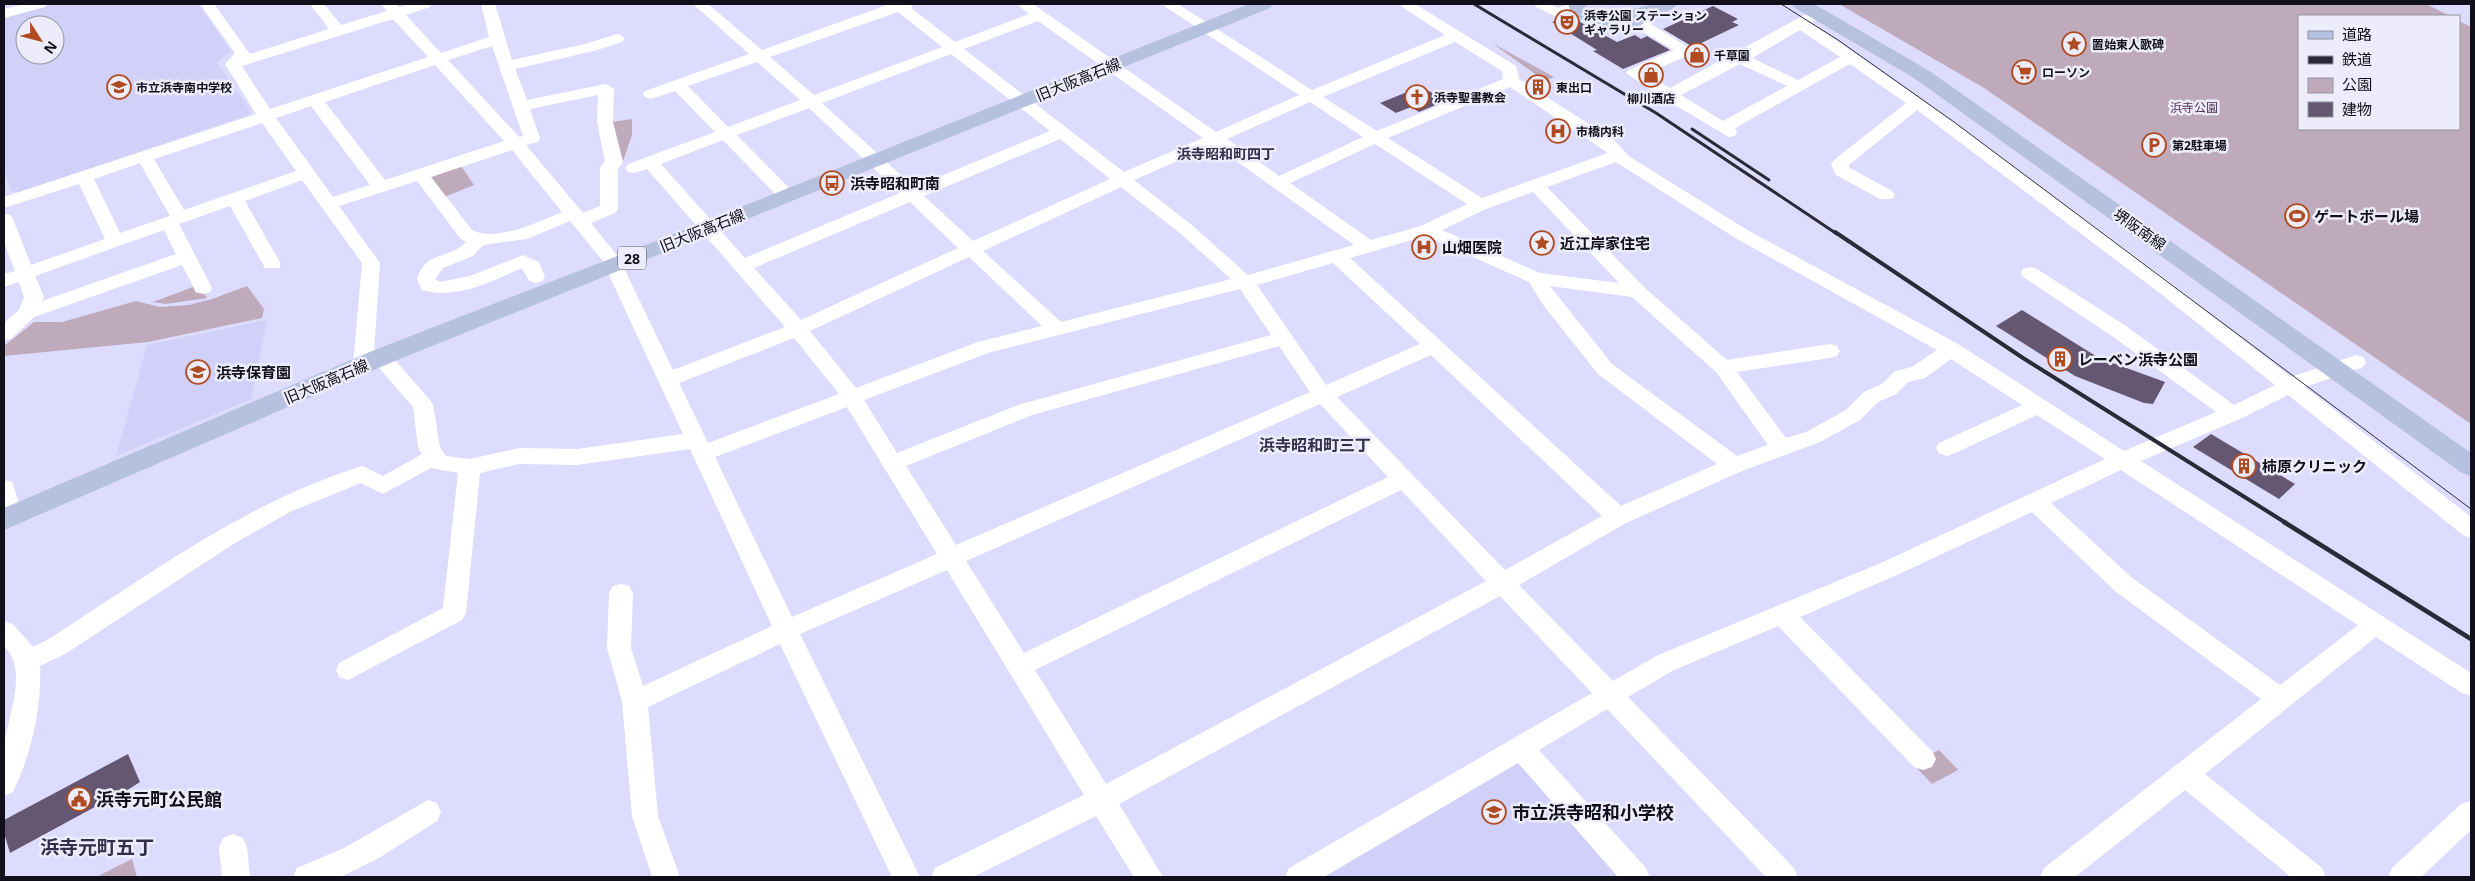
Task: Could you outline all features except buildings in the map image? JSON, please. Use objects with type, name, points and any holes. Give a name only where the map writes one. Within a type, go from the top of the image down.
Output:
[{"type":"main road","name":"旧大阪高石線","points":[[8,518],[372,361],[1264,4]]},
{"type":"main road","points":[[1595,4],[1618,15],[1646,14]]},
{"type":"main road","points":[[1576,5],[1609,26],[1618,27],[1640,19],[1646,14],[1668,4]]},
{"type":"main road","name":"堺阪南線","points":[[1810,11],[1920,74],[2347,366],[2471,444]]},
{"type":"main road","name":"堺阪南線","points":[[2347,366],[2471,466]]},
{"type":"street","points":[[4,14],[40,4]]},
{"type":"street","points":[[207,4],[243,54],[233,64]]},
{"type":"street","points":[[317,4],[338,31]]},
{"type":"street","points":[[233,64],[338,31],[392,8],[425,4]]},
{"type":"street","points":[[329,204],[532,138],[497,39],[488,4]]},
{"type":"street","points":[[700,4],[811,101],[1058,330]]},
{"type":"street","points":[[1024,4],[1369,247]]},
{"type":"street","points":[[1168,4],[1480,206]]},
{"type":"street","points":[[1405,4],[1510,69],[1511,81]]},
{"type":"street","points":[[1541,4],[1557,13],[1576,5]]},
{"type":"street","points":[[651,94],[901,5],[1121,180],[1187,230],[1245,282],[1322,394],[1784,877]]},
{"type":"street","points":[[392,8],[515,143],[610,258],[786,630],[906,877]]},
{"type":"street","points":[[1669,95],[1740,58],[1810,11],[1851,57],[1917,102],[2168,290],[2291,385],[2471,529]]},
{"type":"street","points":[[1646,14],[1643,26],[1686,51],[1634,73],[1726,130],[1851,57]]},
{"type":"street","points":[[1041,15],[642,165],[707,228],[798,329],[852,397],[1150,877]]},
{"type":"street","points":[[668,380],[798,329],[1121,180],[1311,96],[1456,36]]},
{"type":"street","points":[[4,204],[497,39]]},
{"type":"street","points":[[507,66],[589,48],[617,39]]},
{"type":"street","points":[[1740,58],[1799,86]]},
{"type":"street","points":[[233,64],[268,116],[273,127],[371,262],[372,361],[424,405],[429,448],[439,463],[470,467],[519,456],[577,458],[700,447],[852,397],[985,347],[1245,282],[1338,257],[1427,230],[1480,206],[1619,155]]},
{"type":"street","points":[[1277,184],[1375,138],[1511,81]]},
{"type":"street","points":[[1511,81],[1594,134],[1624,161],[1743,235],[1951,349],[2471,686]]},
{"type":"street","points":[[678,85],[786,195]]},
{"type":"street","points":[[420,174],[466,234],[477,240],[521,235],[610,209],[609,168],[614,162],[605,122],[606,89],[521,106]]},
{"type":"street","points":[[315,100],[382,186]]},
{"type":"street","points":[[1886,195],[1842,170],[1840,164],[1917,102]]},
{"type":"street","points":[[741,266],[1062,132]]},
{"type":"street","points":[[145,157],[174,220],[186,257],[203,288]]},
{"type":"street","points":[[4,281],[306,173]]},
{"type":"street","points":[[85,177],[115,240]]},
{"type":"street","points":[[1536,185],[1638,292],[1723,367],[1781,447]]},
{"type":"street","points":[[234,198],[272,264]]},
{"type":"street","points":[[4,219],[34,297],[27,313]]},
{"type":"street","points":[[1427,230],[1536,278],[1638,292]]},
{"type":"street","points":[[477,240],[468,251],[438,262],[428,270],[426,279],[429,286],[440,290],[456,287],[524,262],[532,266],[536,276]]},
{"type":"street","points":[[4,334],[27,313],[186,257]]},
{"type":"street","points":[[1338,257],[1618,517]]},
{"type":"street","points":[[2030,273],[2119,331],[2233,414]]},
{"type":"street","points":[[1536,278],[1552,302],[1605,369],[1734,465]]},
{"type":"street","points":[[893,462],[1026,410],[1284,338]]},
{"type":"street","points":[[635,702],[786,630],[1433,346]]},
{"type":"street","points":[[944,877],[1102,799],[1503,583],[1618,517],[1734,465],[1813,437],[1852,415],[1871,397],[1889,389],[1902,376],[1918,372],[1951,349]]},
{"type":"street","points":[[1723,367],[1830,351]]},
{"type":"street","points":[[1299,877],[1665,662],[1889,569],[2122,460],[2233,414],[2291,385],[2347,366]]},
{"type":"street","points":[[1946,448],[2038,406]]},
{"type":"street","points":[[27,661],[56,647],[219,543],[284,505],[363,474],[383,486],[435,456]]},
{"type":"street","points":[[348,670],[454,613],[470,467]]},
{"type":"street","points":[[1020,666],[1404,479]]},
{"type":"street","points":[[4,488],[8,518]]},
{"type":"street","points":[[2035,501],[2123,584],[2280,699]]},
{"type":"street","points":[[621,593],[619,648],[635,702],[645,816],[666,877]]},
{"type":"street","points":[[1782,614],[1922,759]]},
{"type":"street","points":[[2054,877],[2376,624]]},
{"type":"street","points":[[4,632],[16,641],[27,661],[25,710],[4,784]]},
{"type":"street","points":[[1520,747],[1636,877]]},
{"type":"street","points":[[2185,774],[2312,877]]},
{"type":"street","points":[[307,877],[323,873],[428,812]]},
{"type":"street","points":[[2402,877],[2471,813]]},
{"type":"street","points":[[233,847],[236,877]]},
{"type":"shaded area","name":"市立浜寺南中学校","points":[[52,4],[198,4],[231,52],[217,62],[251,112],[246,116],[20,192],[12,192],[4,170],[4,18]]},
{"type":"shaded area","name":"浜寺保育園","points":[[267,320],[251,399],[116,456],[147,345]]},
{"type":"shaded area","name":"市立浜寺昭和小学校","points":[[1520,747],[1636,877],[1299,877]]},
{"type":"green space","name":"浜寺公園","points":[[1839,4],[2426,4],[2448,15],[2298,15],[2298,130],[2460,130],[2460,22],[2471,27],[2471,424],[1984,88]]},
{"type":"green space","points":[[1492,43],[1554,77],[1545,81]]},
{"type":"green space","points":[[632,119],[632,135],[623,161],[612,122]]},
{"type":"green space","points":[[461,166],[474,185],[444,197],[431,177]]},
{"type":"green space","points":[[247,286],[264,309],[262,318],[148,342],[4,356],[4,346],[34,322],[62,322],[136,301],[160,307],[189,305]]},
{"type":"green space","points":[[193,287],[196,293],[202,291],[207,298],[166,304],[153,302]]},
{"type":"green space","points":[[1939,750],[1958,770],[1932,784],[1913,764]]},
{"type":"green space","points":[[132,859],[137,877],[96,877]]},
{"type":"tram line","points":[[1781,4],[1838,40],[1954,122],[2471,509]]},
{"type":"railway","points":[[1474,4],[1656,113],[1837,234]]},
{"type":"railway","points":[[1692,129],[1769,180]]},
{"type":"railway","points":[[1835,232],[2023,358],[2286,523]]},
{"type":"railway","points":[[2284,522],[2471,639]]},
{"type":"place","name":"浜寺公園 ステーション ギャラリー","points":[[1567,22]]},
{"type":"place","name":"置始東人歌碑","points":[[2074,44]]},
{"type":"place","name":"千草園","points":[[1697,55]]},
{"type":"place","name":"ローソン","points":[[2024,72]]},
{"type":"place","name":"柳川酒店","points":[[1651,75]]},
{"type":"place","name":"市立浜寺南中学校","points":[[119,87]]},
{"type":"place","name":"東出口","points":[[1538,87]]},
{"type":"place","name":"浜寺聖書教会","points":[[1417,97]]},
{"type":"place","name":"市橋内科","points":[[1558,131]]},
{"type":"place","name":"第2駐車場","points":[[2154,145]]},
{"type":"place","name":"浜寺昭和町南","points":[[832,183]]},
{"type":"place","name":"ゲートボール場","points":[[2297,216]]},
{"type":"place","name":"近江岸家住宅","points":[[1542,243]]},
{"type":"place","name":"山畑医院","points":[[1424,247]]},
{"type":"place","name":"レーベン浜寺公園","points":[[2060,359]]},
{"type":"place","name":"浜寺保育園","points":[[198,372]]},
{"type":"place","name":"柿原クリニック","points":[[2244,466]]},
{"type":"place","name":"浜寺元町公民館","points":[[79,799]]},
{"type":"place","name":"市立浜寺昭和小学校","points":[[1494,812]]},
{"type":"district","name":"浜寺昭和町四丁","points":[[1226,153]]},
{"type":"district","name":"浜寺昭和町三丁","points":[[1315,445]]},
{"type":"district","name":"浜寺元町五丁","points":[[97,847]]}]
